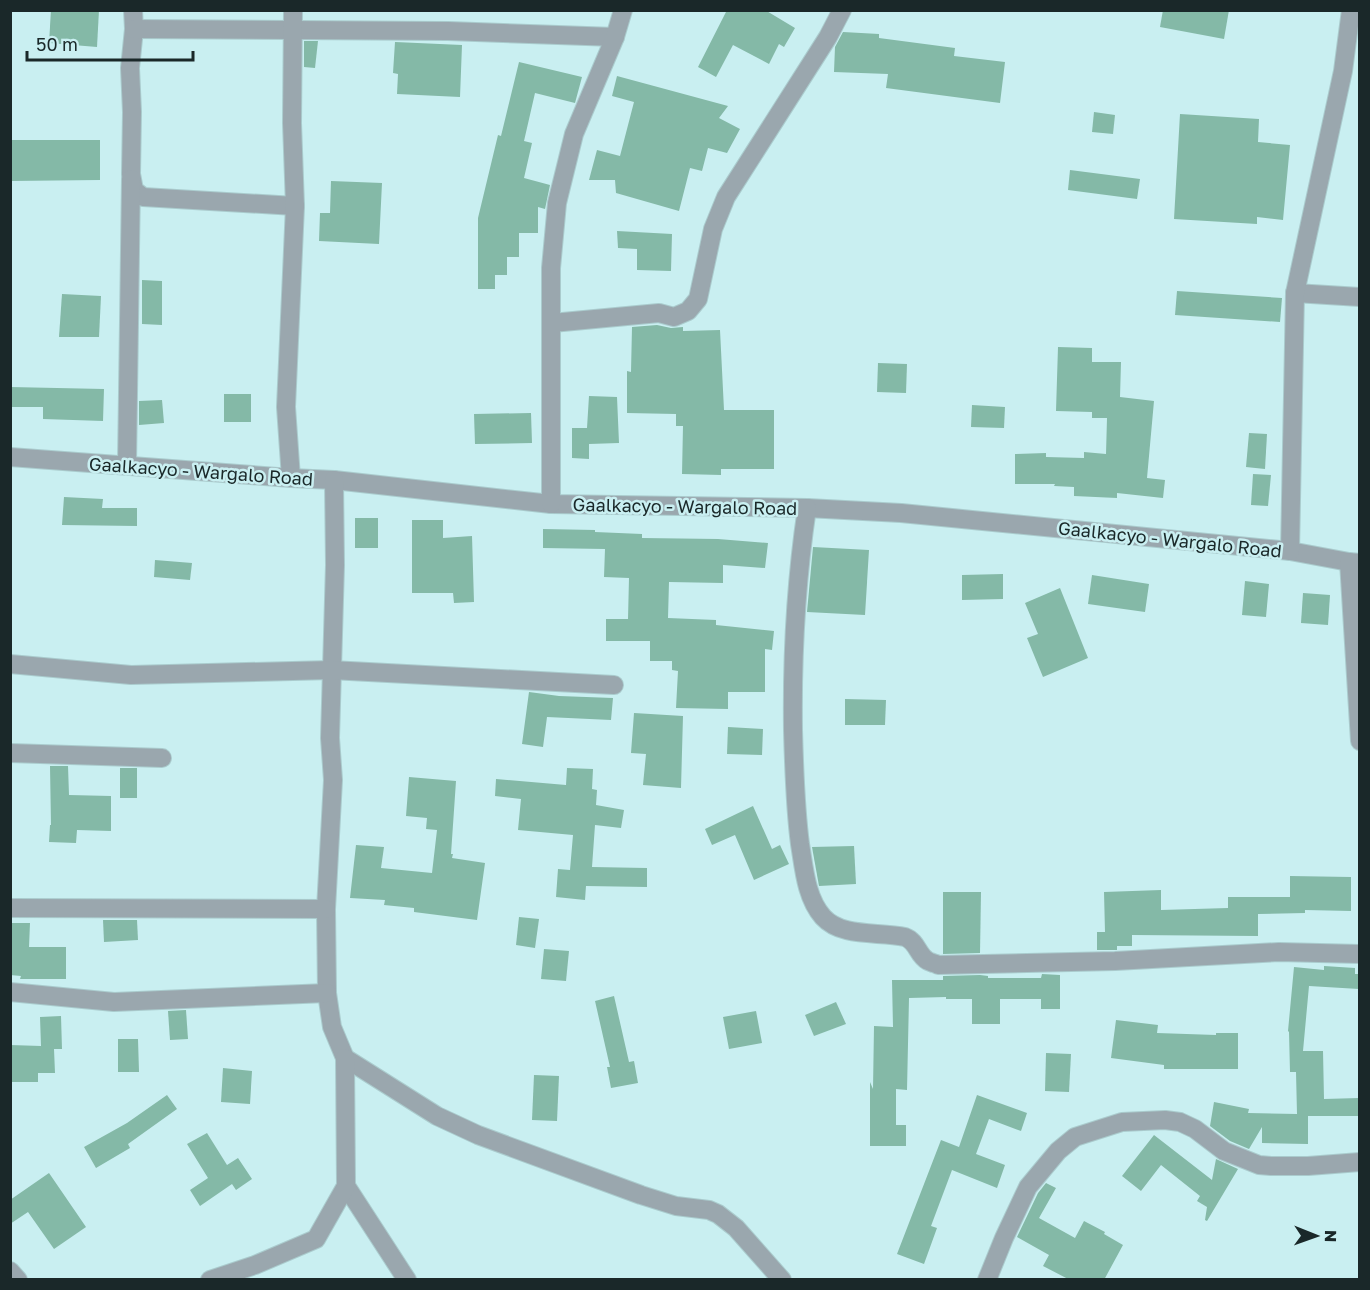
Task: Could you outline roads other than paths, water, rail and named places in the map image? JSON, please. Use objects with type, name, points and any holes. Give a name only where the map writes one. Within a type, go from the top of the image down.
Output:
[{"type":"street","points":[[127,465],[132,112],[130,68],[134,29],[133,10]]},
{"type":"street","points":[[291,478],[286,406],[295,206],[292,123],[293,10]]},
{"type":"street","points":[[551,504],[551,268],[557,203],[574,134],[615,38],[623,10]]},
{"type":"street","points":[[552,322],[659,313],[674,316],[688,311],[698,299],[713,229],[726,197],[828,37],[842,10]]},
{"type":"street","points":[[1290,551],[1295,293],[1343,71],[1351,10]]},
{"type":"street","points":[[134,29],[448,31],[615,38]]},
{"type":"street","points":[[131,174],[134,190],[143,197],[295,206]]},
{"type":"street","points":[[1295,293],[1359,297]]},
{"type":"street","name":"Gaalkacyo - Wargalo Road","points":[[10,457],[334,480],[551,504],[807,508],[901,513],[1290,551],[1354,562]]},
{"type":"street","points":[[210,1280],[316,1239],[346,1186],[345,1058],[333,1027],[327,993],[326,909],[333,780],[330,738],[335,576],[334,480]]},
{"type":"street","points":[[807,508],[800,568],[793,670],[796,816],[803,865],[812,899],[822,916],[834,927],[855,932],[905,936],[912,940],[923,957],[938,965],[1115,961],[1279,952],[1359,954]]},
{"type":"street","points":[[1354,562],[1359,741]]},
{"type":"street","points":[[10,664],[131,675],[331,670],[614,685]]},
{"type":"street","points":[[10,753],[162,758]]},
{"type":"street","points":[[10,908],[326,909]]},
{"type":"street","points":[[10,992],[114,1002],[327,993]]},
{"type":"street","points":[[345,1058],[437,1116],[478,1136],[641,1195],[676,1206],[709,1210],[718,1214],[736,1228],[782,1280]]},
{"type":"street","points":[[987,1280],[1028,1187],[1058,1151],[1074,1137],[1122,1122],[1165,1120],[1180,1122],[1195,1129],[1224,1151],[1259,1165],[1308,1166],[1359,1162]]},
{"type":"street","points":[[346,1186],[407,1280]]},
{"type":"street","points":[[10,1271],[18,1280]]}]
